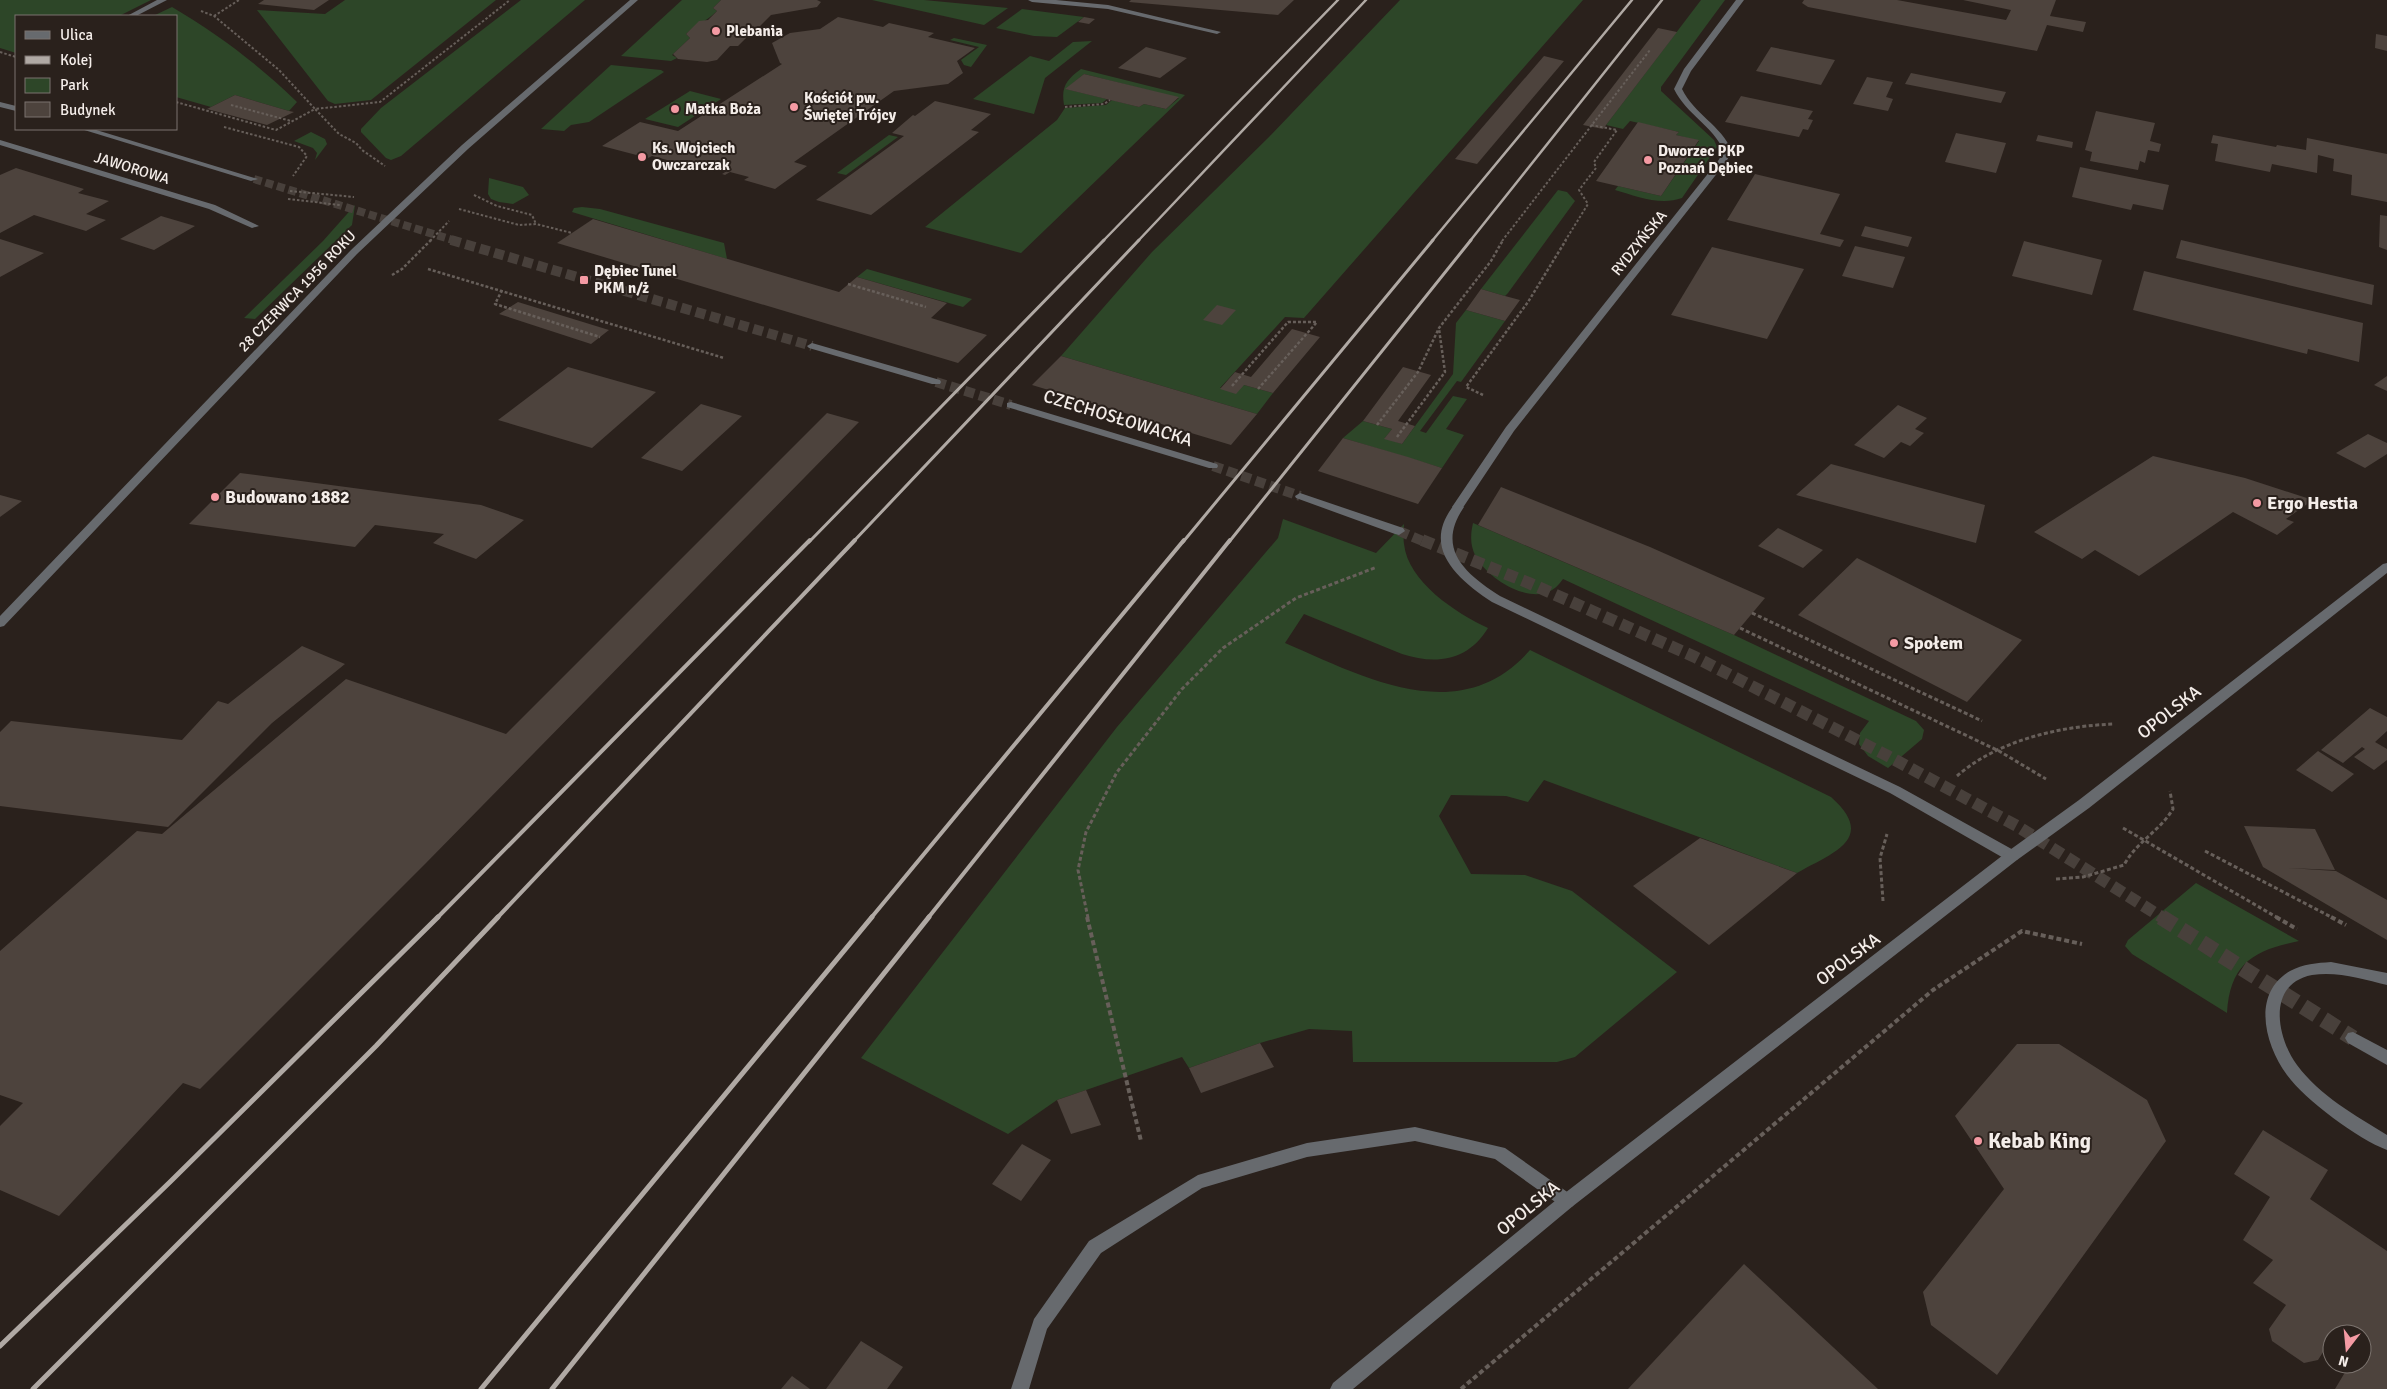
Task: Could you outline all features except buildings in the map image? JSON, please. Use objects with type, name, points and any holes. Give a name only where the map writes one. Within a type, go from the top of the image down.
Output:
[{"type":"street","points":[[133,15],[164,0]]},
{"type":"street","name":"28 CZERWCA 1956 ROKU","points":[[0,623],[354,252],[465,147],[634,0]]},
{"type":"street","points":[[1032,0],[1108,7],[1218,32]]},
{"type":"street","points":[[1108,7],[1117,0]]},
{"type":"street","name":"RYDZYŃSKA","points":[[1740,0],[1687,71],[1678,89],[1685,104],[1720,135],[1728,151],[1687,207],[1497,446],[1448,524],[1446,544],[1454,564],[1471,583],[1496,598],[1895,790],[2012,856]]},
{"type":"street","points":[[0,104],[15,109]]},
{"type":"street","points":[[88,130],[254,179]]},
{"type":"street","name":"JAWOROWA","points":[[0,142],[212,207],[255,226]]},
{"type":"street","points":[[812,346],[936,382]]},
{"type":"street","name":"CZECHOSŁOWACKA","points":[[1011,405],[1214,466]]},
{"type":"street","points":[[1300,496],[1399,531]]},
{"type":"street","name":"OPOLSKA","points":[[1338,1389],[1567,1201],[2387,567]]},
{"type":"street","points":[[2387,979],[2363,972],[2330,968],[2302,973],[2281,986],[2271,1006],[2271,1031],[2283,1058],[2306,1085],[2337,1111],[2387,1143]]},
{"type":"street","points":[[2353,1038],[2387,1058]]},
{"type":"street","points":[[1020,1389],[1040,1325],[1095,1247],[1198,1182],[1306,1150],[1415,1134],[1499,1153],[1567,1201]]},
{"type":"path","points":[[214,16],[239,0]]},
{"type":"path","points":[[178,103],[276,130],[315,109],[380,102],[510,0]]},
{"type":"path","points":[[196,9],[214,16],[279,70],[339,134],[356,142],[362,150],[388,168]]},
{"type":"path","points":[[1377,425],[1418,372],[1439,328],[1491,260],[1498,246],[1652,47]]},
{"type":"path","points":[[0,52],[15,57]]},
{"type":"path","points":[[1064,107],[1104,104],[1110,100]]},
{"type":"path","points":[[232,105],[292,121]]},
{"type":"path","points":[[1522,415],[1466,387],[1528,302],[1588,204],[1579,190],[1596,168],[1594,162],[1617,130],[1592,125]]},
{"type":"path","points":[[281,190],[358,197]]},
{"type":"path","points":[[468,194],[476,195],[497,206],[532,215],[536,224]]},
{"type":"path","points":[[458,209],[519,226],[536,224],[572,233]]},
{"type":"path","points":[[428,269],[724,358]]},
{"type":"path","points":[[848,284],[926,307]]},
{"type":"path","points":[[502,290],[495,304],[600,337]]},
{"type":"path","points":[[1232,386],[1288,322],[1317,322],[1258,389]]},
{"type":"path","points":[[1397,437],[1445,372],[1439,328]]},
{"type":"path","points":[[1141,1142],[1090,930],[1078,870],[1086,832],[1118,772],[1182,689],[1223,648],[1296,598],[1374,570],[1380,565]]},
{"type":"path","points":[[1752,612],[1982,721]]},
{"type":"path","points":[[1740,628],[1999,751],[2026,766]]},
{"type":"path","points":[[2120,826],[2299,930]]},
{"type":"path","points":[[2205,851],[2353,929]]},
{"type":"path","points":[[1461,1389],[1934,990],[2022,931],[2082,944]]},
{"type":"green space","points":[[0,0],[151,0],[121,15],[15,15],[15,53],[0,48]]},
{"type":"green space","points":[[345,0],[496,0],[371,100],[335,104],[328,101],[257,10],[325,14]]},
{"type":"green space","points":[[521,0],[585,0],[401,156],[391,160],[386,158],[361,132],[361,129],[381,108]]},
{"type":"green space","points":[[682,0],[721,0],[713,8],[717,11],[686,34],[690,38],[672,55],[677,58],[671,61],[621,56]]},
{"type":"green space","points":[[872,0],[924,0],[1008,8],[984,25]]},
{"type":"green space","points":[[1400,0],[1583,0],[1304,318],[1285,317],[1220,388],[1244,385],[1273,393],[1257,414],[1061,356],[1152,252],[1269,137]]},
{"type":"green space","points":[[1701,0],[1725,0],[1661,87],[1661,91],[1714,140],[1717,147],[1682,198],[1657,201],[1615,190],[1618,186],[1661,196],[1699,141],[1676,135],[1679,132],[1630,121],[1623,129],[1606,125]]},
{"type":"green space","points":[[172,7],[238,51],[297,102],[289,111],[235,95],[211,107],[178,98],[178,15],[155,15]]},
{"type":"green space","points":[[1022,9],[1084,17],[1057,37],[1034,36],[996,28]]},
{"type":"green space","points":[[954,38],[987,45],[971,67],[964,65],[961,60],[979,47],[950,40]]},
{"type":"green space","points":[[1092,41],[1045,78],[1034,114],[973,99],[1030,56],[1049,61],[1073,42]]},
{"type":"green space","points":[[611,65],[661,70],[664,72],[589,122],[571,125],[564,131],[541,129]]},
{"type":"green space","points":[[1081,69],[1185,95],[1021,253],[925,227],[1057,120],[1065,108],[1106,105],[1112,100],[1139,107],[1144,104],[1166,109],[1179,98],[1084,74],[1066,89],[1107,99],[1102,103],[1064,105],[1063,93],[1066,84]]},
{"type":"green space","points":[[690,91],[721,99],[678,127],[645,119]]},
{"type":"green space","points":[[311,132],[325,139],[327,144],[315,160],[317,153],[313,148],[294,141]]},
{"type":"green space","points":[[889,135],[898,137],[846,175],[837,173]]},
{"type":"green space","points":[[489,178],[523,187],[529,195],[513,204],[491,199],[488,194]]},
{"type":"green space","points":[[1558,190],[1567,192],[1575,201],[1508,293],[1505,296],[1481,289]]},
{"type":"green space","points":[[355,205],[352,225],[255,319],[244,318],[323,241]]},
{"type":"green space","points":[[574,208],[600,209],[724,243],[727,259],[572,212]]},
{"type":"green space","points":[[867,269],[972,299],[963,307],[857,277]]},
{"type":"green space","points":[[1466,310],[1505,321],[1461,382],[1457,381],[1420,431],[1426,433],[1453,396],[1467,399],[1446,429],[1464,435],[1442,468],[1343,438],[1363,421],[1392,429],[1385,438],[1402,444],[1453,374],[1456,323]]},
{"type":"green space","points":[[1283,519],[1376,553],[1404,524],[1404,542],[1407,558],[1414,571],[1448,605],[1488,628],[1471,648],[1461,654],[1450,658],[1427,659],[1402,654],[1304,614],[1285,643],[1347,670],[1379,681],[1411,689],[1443,692],[1473,687],[1503,674],[1530,650],[1831,797],[1844,812],[1850,824],[1850,834],[1845,843],[1824,859],[1797,873],[1544,780],[1528,802],[1506,796],[1451,795],[1439,816],[1471,874],[1525,875],[1572,891],[1677,972],[1575,1057],[1557,1062],[1353,1062],[1352,1031],[1309,1029],[1260,1043],[1189,1068],[1182,1057],[1057,1100],[1008,1134],[861,1058],[1117,727],[1278,538]]},
{"type":"green space","points":[[1473,523],[1734,635],[1916,721],[1924,730],[1922,739],[1888,768],[1868,756],[1859,744],[1860,733],[1869,721],[1563,579],[1553,589],[1543,594],[1522,592],[1511,588],[1492,575],[1478,560],[1471,542]]},
{"type":"green space","points":[[2196,883],[2299,941],[2269,949],[2247,962],[2233,982],[2227,1013],[2132,954],[2125,946],[2128,940]]},
{"type":"tunnel","points":[[254,179],[456,241]]},
{"type":"tunnel","points":[[451,240],[812,346]]},
{"type":"tunnel","points":[[936,382],[1011,405]]},
{"type":"tunnel","points":[[1213,466],[1300,496]]},
{"type":"tunnel","points":[[1399,531],[1425,542]]},
{"type":"tunnel","points":[[1422,540],[1529,583],[1695,657],[1886,755],[2017,826],[2163,918]]},
{"type":"tunnel","points":[[2161,917],[2353,1038]]},
{"type":"railway","points":[[1103,241],[1338,0]]},
{"type":"railway","points":[[1138,241],[1366,0]]},
{"type":"railway","points":[[1432,241],[1632,0]]},
{"type":"railway","points":[[1470,241],[1662,0]]},
{"type":"railway","points":[[809,542],[1104,240]]},
{"type":"railway","points":[[853,542],[1139,240]]},
{"type":"railway","points":[[1183,542],[1433,240]]},
{"type":"railway","points":[[1229,542],[1471,240]]},
{"type":"railway","points":[[437,918],[810,540]]},
{"type":"railway","points":[[497,918],[855,540]]},
{"type":"railway","points":[[871,918],[1184,540]]},
{"type":"railway","points":[[928,918],[1230,540]]},
{"type":"railway","points":[[33,1389],[376,1046],[498,917]]},
{"type":"railway","points":[[481,1389],[872,917]]},
{"type":"railway","points":[[552,1389],[929,917]]},
{"type":"railway","points":[[0,1346],[171,1181],[437,918]]},
{"type":"place","name":"Plebania","points":[[716,31]]},
{"type":"place","name":"Kościół pw. Świętej Trójcy","points":[[794,107]]},
{"type":"place","name":"Matka Boża","points":[[675,109]]},
{"type":"place","name":"Ks. Wojciech Owczarczak","points":[[642,157]]},
{"type":"place","name":"Dworzec PKP Poznań Dębiec","points":[[1648,160]]},
{"type":"place","name":"Dębiec Tunel PKM n/ż","points":[[584,280]]},
{"type":"place","name":"Budowano 1882","points":[[215,497]]},
{"type":"place","name":"Ergo Hestia","points":[[2257,503]]},
{"type":"place","name":"Społem","points":[[1894,643]]},
{"type":"place","name":"Kebab King","points":[[1978,1141]]}]
